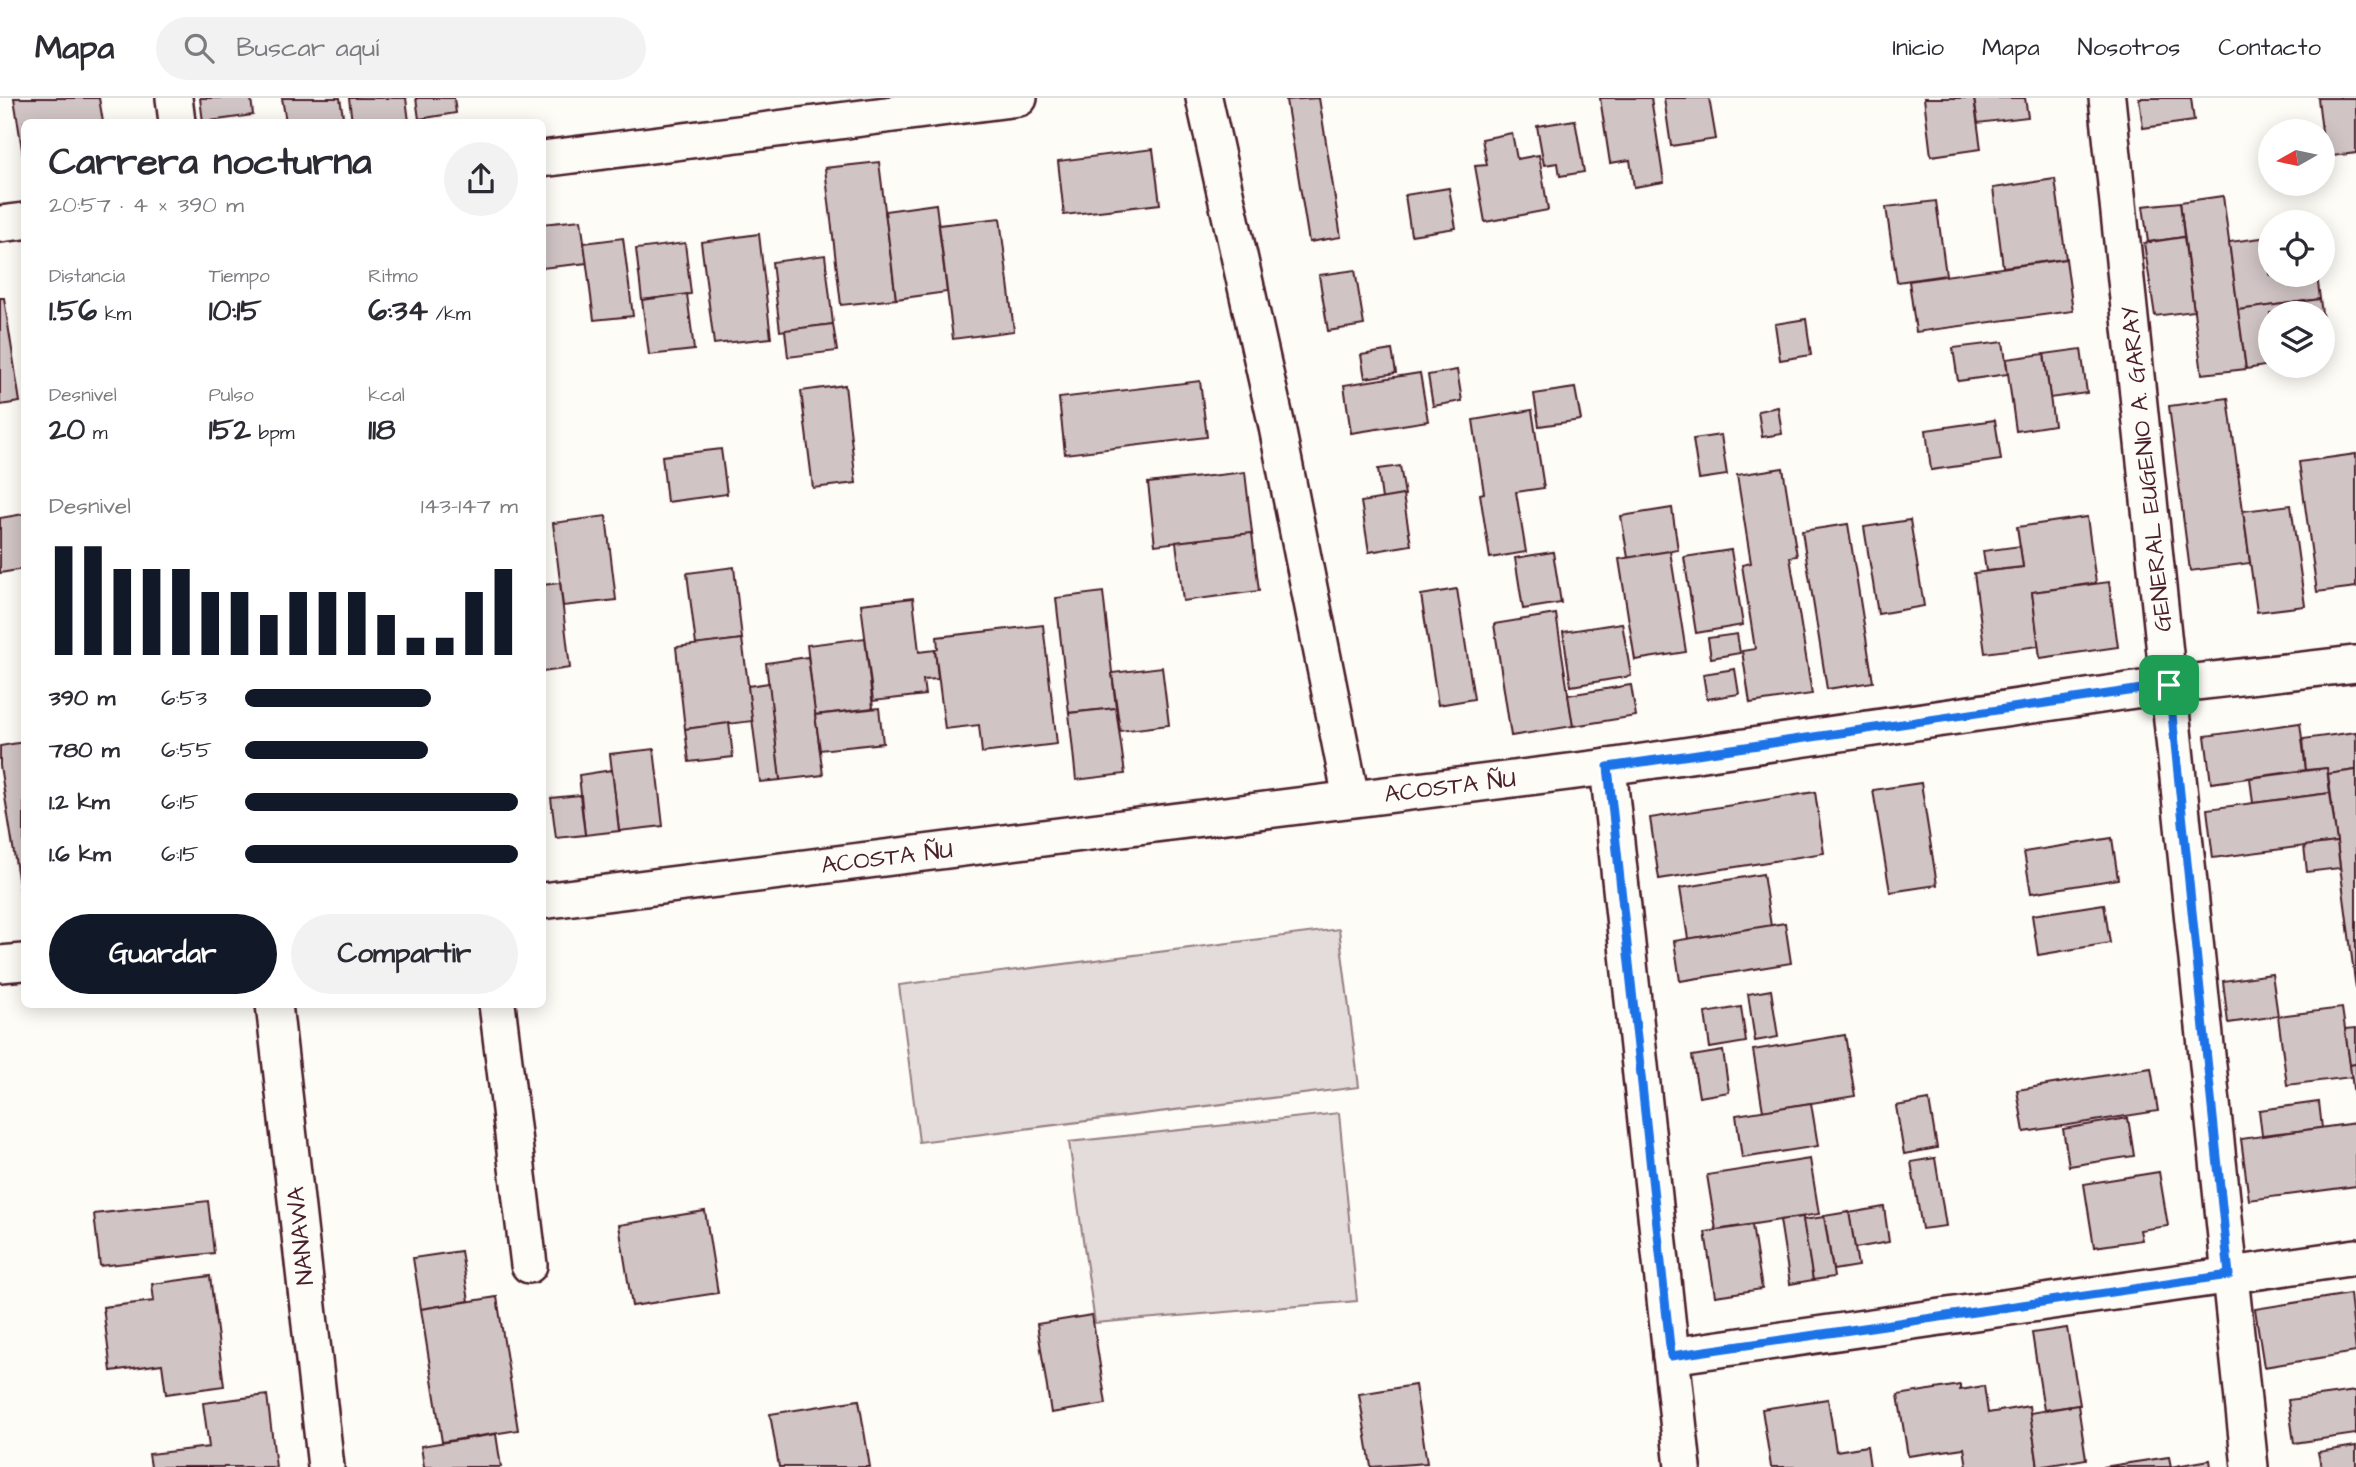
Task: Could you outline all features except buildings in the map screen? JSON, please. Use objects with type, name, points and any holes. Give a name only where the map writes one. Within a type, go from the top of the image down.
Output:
[{"type":"street","points":[[174,98],[177,119]]},
{"type":"street","points":[[546,158],[1019,98]]},
{"type":"street","points":[[1204,98],[1276,422],[1351,798]]},
{"type":"street","name":"GENERAL EUGENIO A. GARAY","points":[[2107,98],[2250,1467]]},
{"type":"street","points":[[0,223],[21,221]]},
{"type":"street","name":"ACOSTA ÑU","points":[[546,900],[1608,767],[2169,685],[2356,664]]},
{"type":"street","points":[[1608,767],[1683,1467]]},
{"type":"street","points":[[0,964],[21,962]]},
{"type":"street","name":"NANAWA","points":[[274,1008],[326,1467]]},
{"type":"street","points":[[497,1008],[529,1265]]},
{"type":"street","points":[[1671,1356],[2356,1256]]},
{"type":"shaded area","points":[[1339,929],[1359,1087],[919,1142],[899,985]]},
{"type":"shaded area","points":[[1339,1113],[1357,1301],[1095,1323],[1069,1142]]},
{"type":"route","points":[[2169,685],[2229,1275],[1671,1356],[1608,767],[2169,685]]}]
